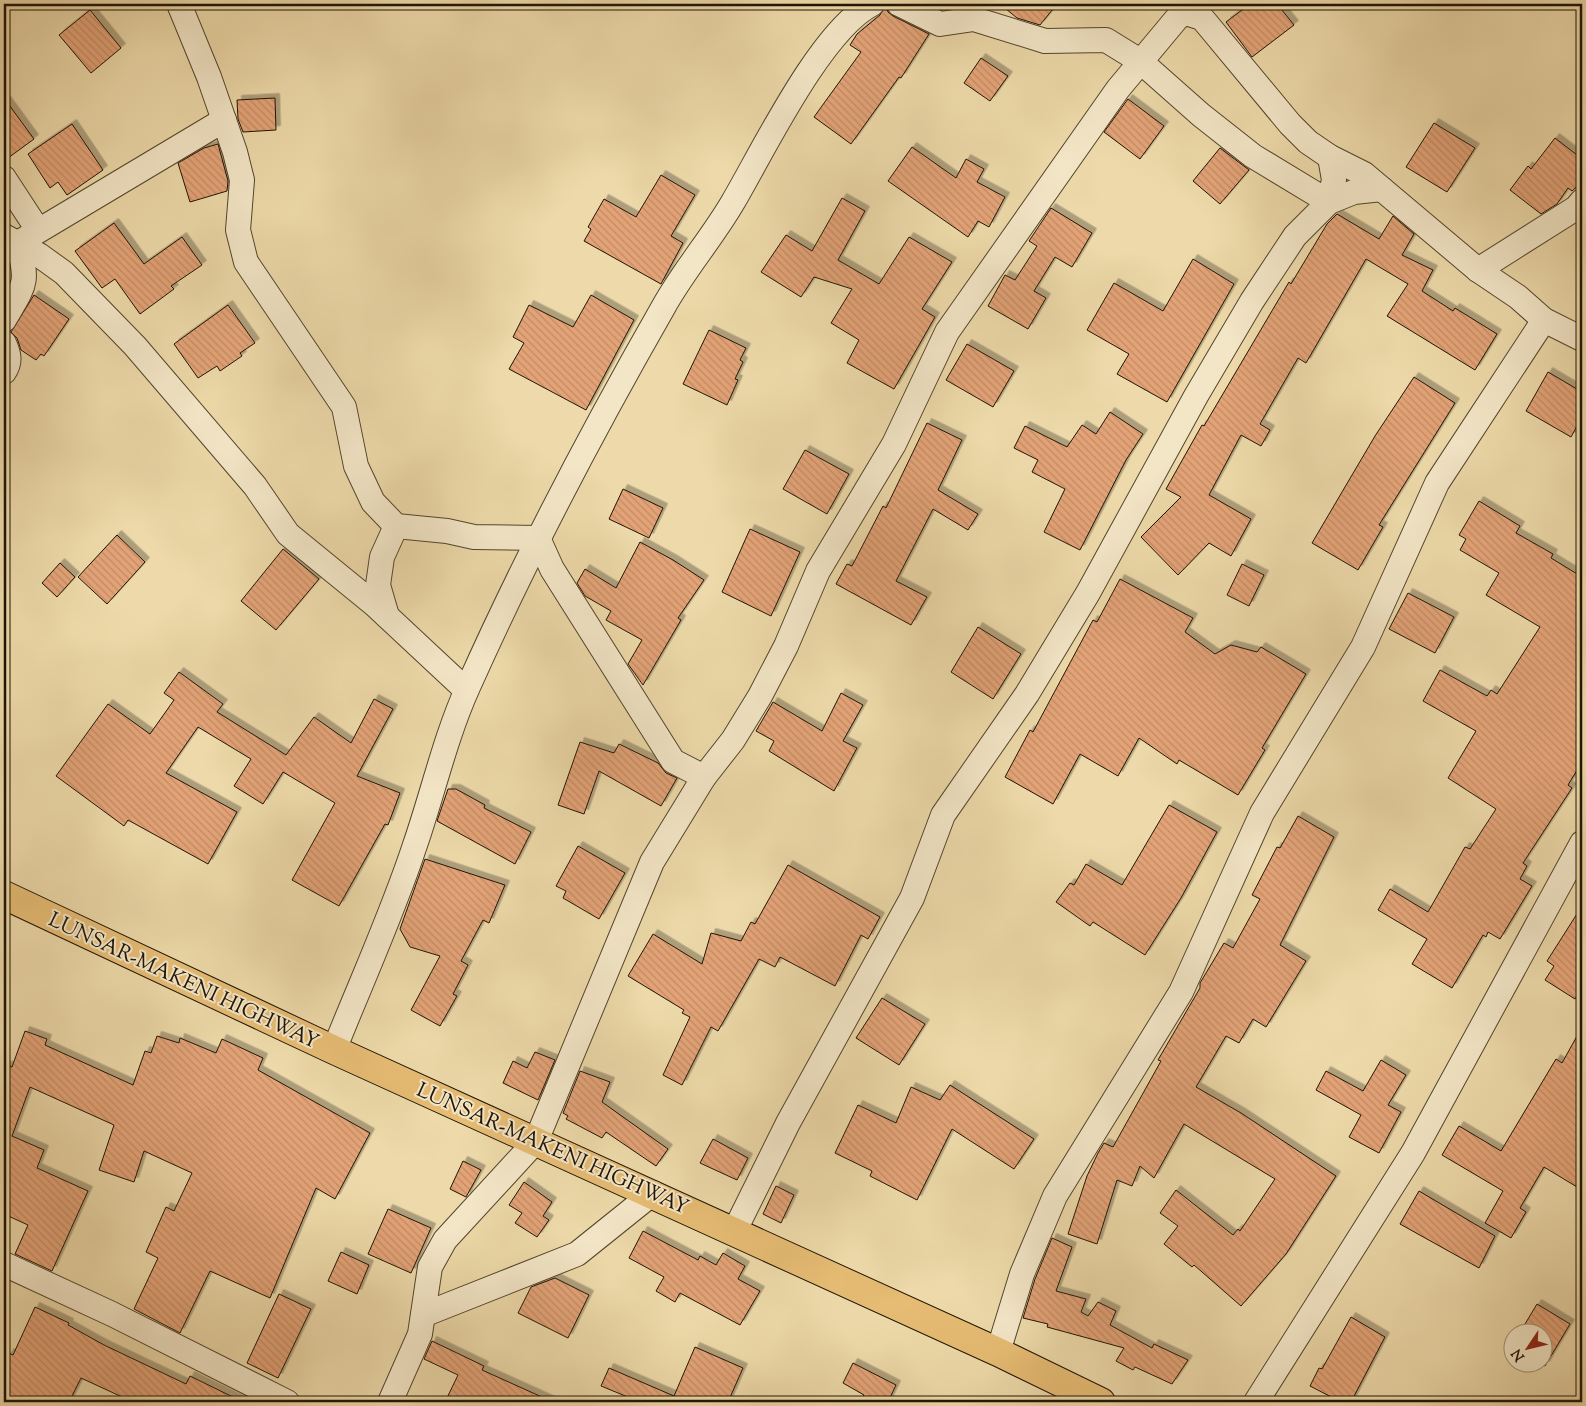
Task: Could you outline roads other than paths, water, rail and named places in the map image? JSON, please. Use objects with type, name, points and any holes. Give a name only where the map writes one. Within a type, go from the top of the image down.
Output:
[{"type":"main road","name":"LUNSAR-MAKENI HIGHWAY","points":[[4,895],[334,1050],[735,1230],[1101,1402]]},
{"type":"street","points":[[179,4],[224,120],[242,180],[238,230],[246,262],[344,407],[356,466],[373,502],[396,526],[447,531],[474,537],[538,538]]},
{"type":"street","points":[[334,1050],[415,846],[437,772],[466,690],[538,538],[665,302],[719,227],[802,83],[836,36],[861,9],[872,4]]},
{"type":"street","points":[[899,4],[940,24],[974,19],[1045,41],[1106,40],[1140,61],[1201,115],[1253,156],[1328,202]]},
{"type":"street","points":[[390,1402],[420,1334],[430,1267],[445,1240],[536,1141],[652,862],[704,777],[732,740],[760,696],[786,646],[818,570],[894,444],[948,332],[1118,89],[1178,17],[1186,13],[1202,18],[1290,124],[1308,142],[1330,157],[1364,174],[1405,206],[1478,270],[1518,297],[1544,320],[1582,339]]},
{"type":"street","points":[[11,239],[38,230],[224,120]]},
{"type":"street","points":[[1328,202],[1334,180],[1330,157]]},
{"type":"street","points":[[4,178],[38,230]]},
{"type":"street","points":[[735,1230],[788,1123],[912,898],[943,815],[1027,694],[1088,593],[1196,396],[1252,301],[1295,236],[1328,202],[1354,192],[1382,189]]},
{"type":"street","points":[[1478,270],[1576,208],[1582,201]]},
{"type":"street","points":[[11,239],[64,273],[135,346],[255,486],[288,534],[387,616],[466,690]]},
{"type":"street","points":[[4,320],[22,288],[26,275],[11,239]]},
{"type":"street","points":[[998,1352],[1022,1274],[1055,1196],[1181,992],[1262,813],[1363,647],[1437,483],[1544,320]]},
{"type":"street","points":[[4,343],[8,352],[8,366],[4,372]]},
{"type":"street","points":[[387,616],[378,585],[382,557],[396,526]]},
{"type":"street","points":[[538,538],[552,569],[673,761],[704,777]]},
{"type":"street","points":[[1256,1402],[1412,1153],[1582,843]]},
{"type":"street","points":[[423,1315],[577,1254],[653,1193]]},
{"type":"street","points":[[4,1264],[112,1314],[274,1399]]}]
